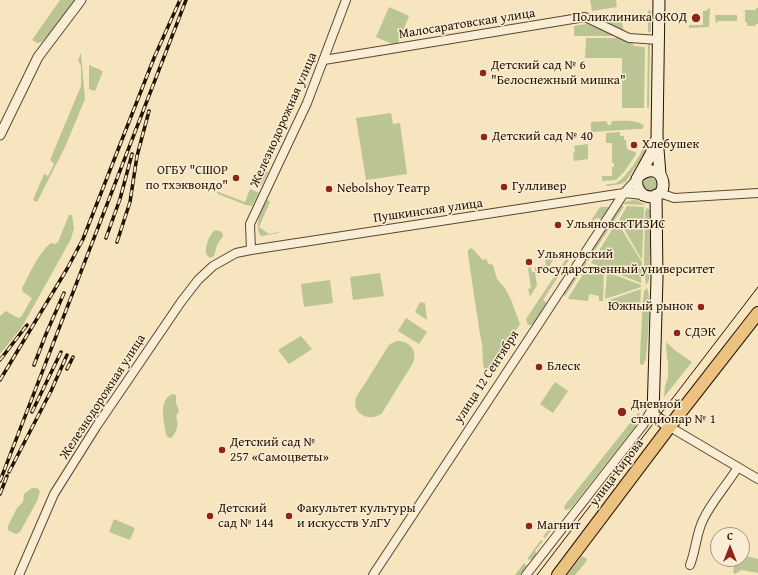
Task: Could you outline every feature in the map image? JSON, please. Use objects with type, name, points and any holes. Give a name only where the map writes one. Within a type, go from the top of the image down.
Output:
[{"type":"main road","points":[[659,0],[657,136],[660,175],[663,186],[658,194],[653,415],[670,427]]},
{"type":"main road","points":[[657,136],[651,154],[639,177],[637,188],[647,197],[658,194]]},
{"type":"main road","points":[[639,177],[645,171],[650,170],[660,175]]},
{"type":"main road","name":"улица Кирова","points":[[558,575],[758,313]]},
{"type":"street","points":[[0,135],[38,57],[81,0]]},
{"type":"street","name":"Железнодорожная улица","points":[[251,250],[250,224],[307,103],[346,0]]},
{"type":"street","name":"Малосаратовская улица","points":[[324,60],[585,17],[629,38],[658,40]]},
{"type":"street","points":[[624,193],[639,177]]},
{"type":"street","name":"Пушкинская улица","points":[[236,253],[624,193],[643,195]]},
{"type":"street","name":"улица 12 Сентября","points":[[373,575],[624,193]]},
{"type":"street","points":[[658,194],[674,198],[758,193]]},
{"type":"street","name":"Железнодорожная улица","points":[[18,575],[54,494],[96,427],[173,313],[203,274],[213,266],[236,253]]},
{"type":"street","points":[[526,575],[643,425],[653,407]]},
{"type":"street","points":[[670,427],[758,479]]},
{"type":"street","points":[[690,565],[695,554],[702,521],[738,467]]},
{"type":"green space","points":[[60,0],[74,0],[74,3],[42,42],[37,43],[32,40]]},
{"type":"green space","points":[[590,0],[616,0],[617,7],[592,11]]},
{"type":"green space","points":[[389,7],[409,16],[397,46],[376,37]]},
{"type":"green space","points":[[710,7],[709,27],[689,28],[689,25],[703,25],[703,11],[706,11]]},
{"type":"green space","points":[[756,8],[758,8],[758,24],[755,26],[747,26],[747,22],[745,22],[745,10],[756,10]]},
{"type":"green space","points":[[648,11],[651,11],[651,31],[649,33]]},
{"type":"green space","points":[[621,15],[624,34],[595,19]]},
{"type":"green space","points":[[715,15],[737,15],[737,21],[719,21],[716,23]]},
{"type":"green space","points":[[586,24],[616,36],[574,36],[574,26]]},
{"type":"green space","points":[[586,38],[623,38],[630,40],[634,46],[645,47],[644,108],[622,108],[622,58],[585,58]]},
{"type":"green space","points":[[648,42],[650,42],[649,108],[647,108]]},
{"type":"green space","points":[[81,53],[85,99],[65,147],[37,202],[33,200],[44,174],[48,176],[54,164],[50,160],[81,86],[81,66],[78,60]]},
{"type":"green space","points":[[89,65],[103,71],[95,91],[89,89]]},
{"type":"green space","points":[[391,113],[393,124],[400,123],[407,174],[366,180],[356,118]]},
{"type":"green space","points":[[606,121],[608,125],[611,125],[612,121],[634,121],[644,126],[642,129],[591,132],[591,122]]},
{"type":"green space","points":[[620,132],[620,136],[624,136],[624,140],[626,140],[627,149],[637,153],[624,172],[616,180],[602,181],[602,176],[612,176],[612,167],[614,167],[614,163],[612,163],[612,143],[606,143],[606,133]]},
{"type":"green space","points":[[647,138],[647,149],[626,181],[621,184],[607,186],[606,184],[616,183],[630,169],[639,156]]},
{"type":"green space","points":[[588,144],[588,159],[574,161],[574,146]]},
{"type":"green space","points":[[259,168],[268,172],[261,186],[253,183]]},
{"type":"green space","points":[[647,177],[653,177],[657,181],[657,187],[653,191],[647,191],[643,187],[643,181]]},
{"type":"green space","points":[[250,189],[259,193],[252,206],[218,194],[216,191],[245,202]]},
{"type":"green space","points":[[266,199],[270,202],[259,227],[269,234],[279,233],[261,236],[259,232],[258,222]]},
{"type":"green space","points":[[636,200],[646,205],[621,204],[628,201]]},
{"type":"green space","points":[[620,206],[624,206],[588,261],[585,259]]},
{"type":"green space","points":[[627,206],[644,207],[642,260],[619,220]]},
{"type":"green space","points":[[600,207],[610,207],[603,219],[596,218],[593,222],[591,221]]},
{"type":"green space","points":[[647,208],[650,210],[651,218],[649,280],[646,285],[644,266],[645,211]]},
{"type":"green space","points":[[69,215],[72,215],[74,228],[71,239],[22,327],[0,354],[0,316],[6,311],[18,318],[21,317],[32,298],[23,292],[22,288],[34,264],[42,253],[51,243],[55,244],[58,242]]},
{"type":"green space","points":[[617,222],[642,262],[641,283],[591,263]]},
{"type":"green space","points":[[216,230],[222,232],[223,236],[217,245],[214,256],[210,258],[206,254],[207,244],[209,237]]},
{"type":"green space","points":[[471,248],[483,260],[486,259],[489,264],[493,265],[497,279],[505,288],[520,324],[498,358],[486,373],[483,365],[482,345],[468,254],[468,250]]},
{"type":"green space","points":[[570,253],[572,255],[543,300],[547,303],[533,325],[528,325],[526,319]]},
{"type":"green space","points":[[554,258],[548,269],[535,271],[535,267],[546,265],[545,260]]},
{"type":"green space","points":[[584,261],[587,263],[565,296],[562,294]]},
{"type":"green space","points":[[589,265],[604,271],[603,301],[599,301],[599,296],[589,294],[588,301],[569,299],[568,298]]},
{"type":"green space","points":[[531,267],[532,272],[535,272],[537,285],[530,297],[528,289],[531,288],[528,268]]},
{"type":"green space","points":[[607,272],[641,285],[641,287],[605,298]]},
{"type":"green space","points":[[380,273],[384,296],[353,300],[350,277]]},
{"type":"green space","points":[[330,280],[333,303],[304,307],[301,284]]},
{"type":"green space","points":[[647,288],[649,311],[646,359],[643,365],[641,365],[640,355],[643,299],[644,291]]},
{"type":"green space","points":[[641,289],[640,310],[610,307],[611,303],[608,302],[609,300]]},
{"type":"green space","points":[[420,302],[425,303],[427,320],[415,312]]},
{"type":"green space","points":[[406,318],[427,332],[419,344],[398,331]]},
{"type":"green space","points":[[301,336],[312,349],[289,364],[278,350]]},
{"type":"green space","points":[[397,341],[402,341],[412,348],[414,351],[413,363],[382,413],[377,416],[367,417],[356,408],[356,398],[387,348],[390,344]]},
{"type":"green space","points":[[666,342],[692,362],[664,397],[665,386],[668,378]]},
{"type":"green space","points":[[555,382],[568,391],[553,413],[540,404]]},
{"type":"green space","points":[[172,394],[176,395],[176,403],[179,411],[176,416],[177,428],[175,434],[171,438],[167,437],[166,434],[163,406],[168,397]]},
{"type":"green space","points":[[638,413],[640,414],[635,427],[571,508],[566,510],[564,508],[565,505]]},
{"type":"green space","points":[[32,488],[37,488],[40,491],[37,501],[20,532],[16,534],[11,532],[8,530],[8,526],[17,508],[23,502],[24,494]]},
{"type":"green space","points":[[114,519],[135,528],[130,540],[109,532]]},
{"type":"green space","points":[[555,521],[559,526],[558,530],[553,528],[545,538],[543,537]]},
{"type":"green space","points":[[541,540],[543,541],[535,551],[538,556],[531,560],[527,559]]},
{"type":"green space","points":[[582,556],[587,559],[586,562],[575,575],[567,575]]},
{"type":"green space","points":[[750,557],[758,559],[758,573],[742,570],[735,574],[733,572],[734,567],[750,567]]},
{"type":"green space","points":[[524,563],[528,567],[523,575],[515,575]]},
{"type":"tram line","points":[[537,575],[758,287]]},
{"type":"railway","points":[[0,380],[67,269],[83,239],[154,58],[180,0]]},
{"type":"railway","points":[[0,481],[186,0]]},
{"type":"railway","points":[[117,242],[130,202],[137,156],[149,111]]},
{"type":"railway","points":[[106,238],[120,199],[132,154]]},
{"type":"railway","points":[[34,365],[64,293]]},
{"type":"railway","points":[[0,360],[27,325]]},
{"type":"railway","points":[[32,412],[61,352]]},
{"type":"railway","points":[[9,472],[51,391],[67,355]]},
{"type":"railway","points":[[67,369],[73,357]]},
{"type":"railway","points":[[0,494],[7,476]]},
{"type":"place","name":"Поликлиника ОКОД","points":[[696,18]]},
{"type":"place","name":"Детский сад № 6 \"Белоснежный мишка\"","points":[[483,73]]},
{"type":"place","name":"Детский сад № 40","points":[[484,137]]},
{"type":"place","name":"Хлебушек","points":[[634,145]]},
{"type":"place","name":"ОГБУ \"СШОР по тхэквондо\"","points":[[236,178]]},
{"type":"place","name":"Гулливер","points":[[504,187]]},
{"type":"place","name":"Nebolshoy Театр","points":[[329,189]]},
{"type":"place","name":"УльяновскТИЗИС","points":[[558,225]]},
{"type":"place","name":"Ульяновский государственный университет","points":[[529,262]]},
{"type":"place","name":"Южный рынок","points":[[701,307]]},
{"type":"place","name":"СДЭК","points":[[677,333]]},
{"type":"place","name":"Блеск","points":[[539,367]]},
{"type":"place","name":"Дневной стационар № 1","points":[[622,412]]},
{"type":"place","name":"Детский сад № 257 «Самоцветы»","points":[[222,450]]},
{"type":"place","name":"Детский сад № 144","points":[[210,516]]},
{"type":"place","name":"Факультет культуры и искусств УлГУ","points":[[289,516]]},
{"type":"place","name":"Магнит","points":[[529,526]]}]
